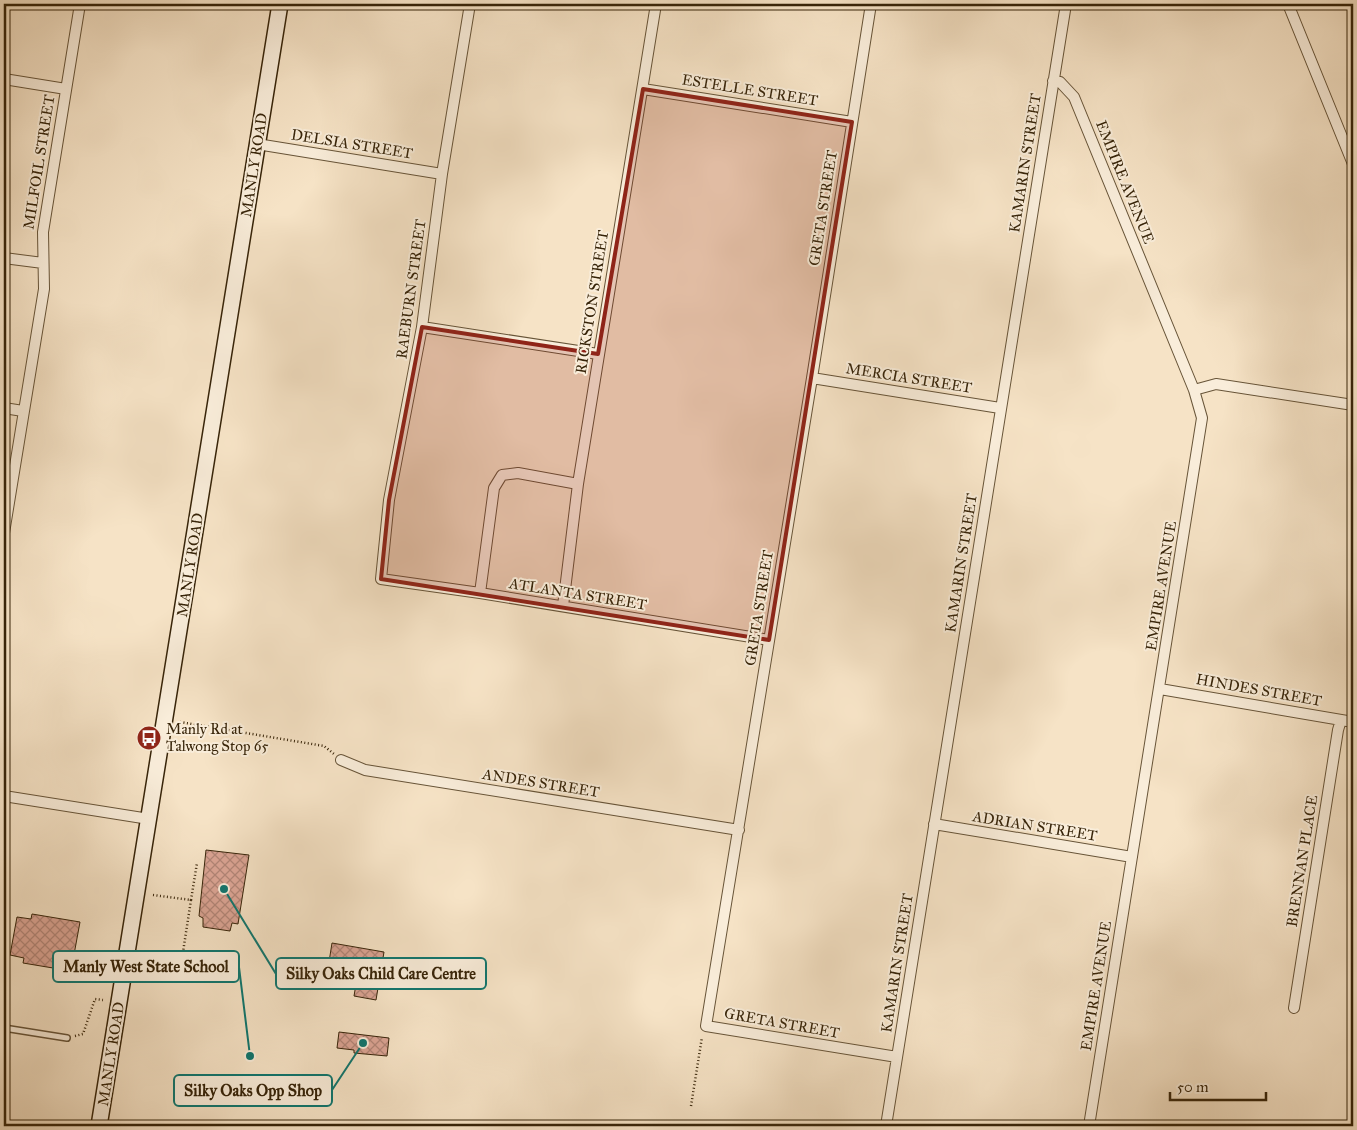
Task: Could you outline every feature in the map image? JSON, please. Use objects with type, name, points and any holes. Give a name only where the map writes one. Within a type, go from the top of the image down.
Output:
[{"type":"main road","name":"MANLY ROAD","points":[[99,1126],[280,4]]},
{"type":"street","name":"MILFOIL STREET","points":[[4,533],[44,289],[43,232],[80,4]]},
{"type":"street","name":"RAEBURN STREET","points":[[381,579],[389,500],[422,327],[442,174],[470,4]]},
{"type":"street","name":"RICKSTON STREET","points":[[562,606],[598,354],[656,4]]},
{"type":"street","name":"GRETA STREET","points":[[871,4],[706,1026],[897,1057]]},
{"type":"street","name":"KAMARIN STREET","points":[[886,1126],[1066,4]]},
{"type":"street","points":[[1288,4],[1353,164]]},
{"type":"street","points":[[4,79],[66,89]]},
{"type":"street","name":"EMPIRE AVENUE","points":[[1053,81],[1060,82],[1074,97],[1194,390],[1202,418],[1089,1126]]},
{"type":"street","name":"ESTELLE STREET","points":[[643,89],[852,122]]},
{"type":"street","name":"DELSIA STREET","points":[[257,144],[442,174]]},
{"type":"street","points":[[4,258],[44,263]]},
{"type":"street","points":[[422,327],[598,354]]},
{"type":"street","name":"MERCIA STREET","points":[[812,378],[1000,408]]},
{"type":"street","points":[[1194,390],[1216,384],[1353,405]]},
{"type":"street","points":[[4,408],[23,411]]},
{"type":"street","points":[[480,593],[494,488],[502,475],[518,473],[578,484]]},
{"type":"street","name":"ATLANTA STREET","points":[[381,579],[480,593],[769,640]]},
{"type":"street","name":"HINDES STREET","points":[[1160,688],[1353,722]]},
{"type":"street","name":"BRENNAN PLACE","points":[[1294,1008],[1341,720]]},
{"type":"street","name":"ANDES STREET","points":[[341,760],[365,770],[739,830]]},
{"type":"street","points":[[4,796],[149,819]]},
{"type":"street","name":"ADRIAN STREET","points":[[934,824],[1132,857]]},
{"type":"lane","points":[[4,1028],[67,1038]]},
{"type":"path","points":[[180,722],[324,746],[341,760]]},
{"type":"path","points":[[183,952],[197,863]]},
{"type":"path","points":[[152,895],[191,900]]},
{"type":"path","points":[[67,1038],[83,1034],[96,999],[103,1000]]},
{"type":"path","points":[[690,1106],[700,1043],[706,1026]]},
{"type":"highlighted area","points":[[643,89],[852,122],[769,640],[381,579],[389,500],[422,327],[598,354]]},
{"type":"building","points":[[206,850],[249,855],[238,924],[232,923],[230,931],[203,927],[203,918],[199,916]]},
{"type":"building","points":[[32,914],[80,922],[71,971],[23,963],[24,958],[10,955],[17,917],[31,919]]},
{"type":"building","points":[[332,943],[384,952],[376,1000],[354,996],[359,967],[329,962]]},
{"type":"building","points":[[339,1032],[389,1038],[387,1056],[354,1053],[354,1050],[337,1048]]},
{"type":"place","name":"Manly Rd at Talwong Stop 65","points":[[149,738]]},
{"type":"place","name":"Silky Oaks Child Care Centre","points":[[224,889]]},
{"type":"place","name":"Silky Oaks Opp Shop","points":[[363,1043]]},
{"type":"place","name":"Manly West State School","points":[[250,1056]]}]
